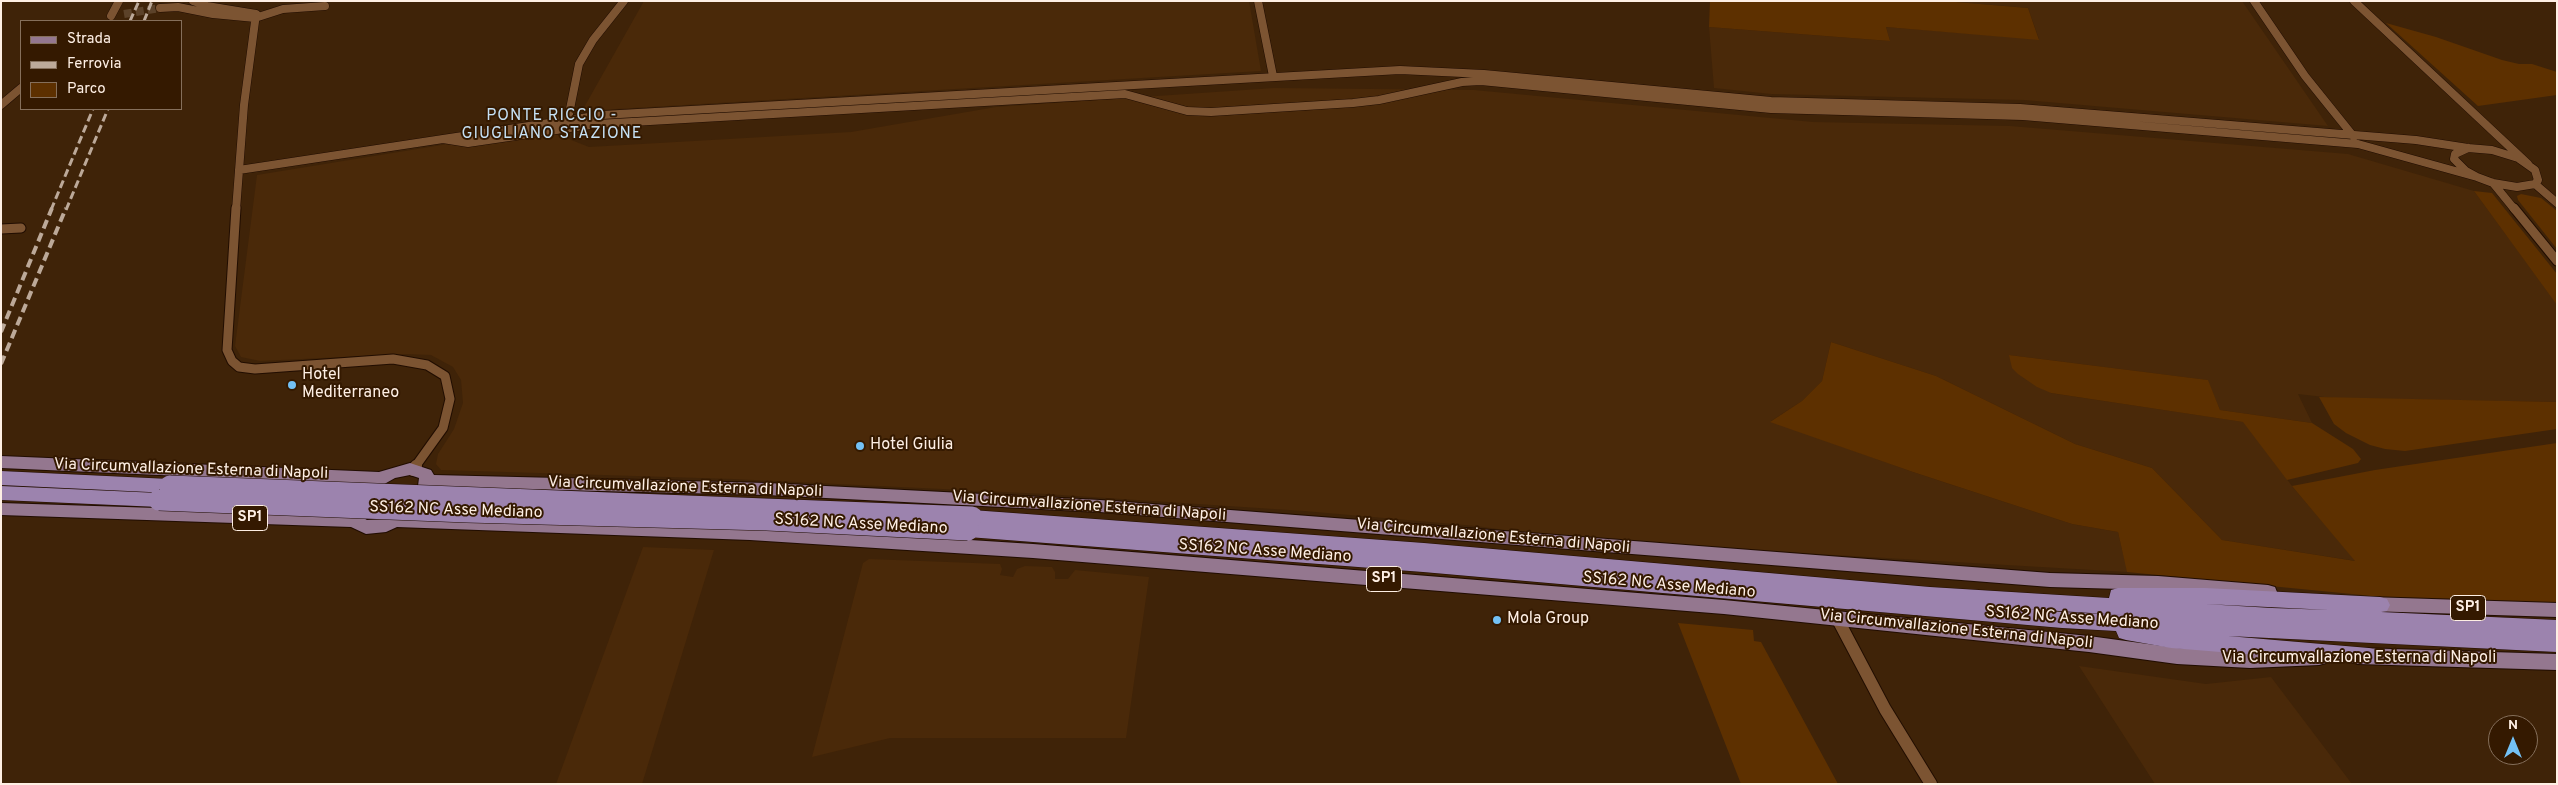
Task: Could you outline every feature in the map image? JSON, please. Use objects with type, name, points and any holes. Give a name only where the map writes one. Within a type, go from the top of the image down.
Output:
[{"type":"highway","name":"SS162 NC Asse Mediano","points":[[1,478],[970,524],[1424,550],[1930,595],[2262,615],[2557,628]]},
{"type":"highway","name":"SS162 NC Asse Mediano","points":[[1,493],[467,512],[970,524],[2062,620],[2557,644]]},
{"type":"highway","points":[[1930,595],[2205,596],[2380,605]]},
{"type":"highway","points":[[2062,620],[2171,640],[2370,656]]},
{"type":"main road","name":"Via Circumvallazione Esterna di Napoli","points":[[1,462],[183,470],[376,482],[400,470],[413,470],[425,474],[428,483],[767,489],[1100,506],[2050,580],[2158,583],[2265,592],[2380,605],[2557,610]]},
{"type":"main road","name":"Via Circumvallazione Esterna di Napoli","points":[[1,509],[145,516],[354,517],[366,527],[376,527],[401,518],[750,533],[1033,551],[1724,607],[2089,644],[2178,656],[2250,660],[2370,656],[2557,662]]},
{"type":"main road","points":[[2526,660],[2557,671]]},
{"type":"street","points":[[111,16],[119,1]]},
{"type":"street","points":[[193,1],[207,6],[249,11],[256,14],[255,18],[257,21],[252,32],[239,170],[227,350],[232,361],[239,367],[254,369],[393,360],[427,365],[439,372],[445,376],[450,399],[443,428],[413,470]]},
{"type":"street","points":[[566,128],[579,64],[593,40],[624,1]]},
{"type":"street","points":[[1258,1],[1273,76]]},
{"type":"street","points":[[2254,1],[2306,76],[2358,144]]},
{"type":"street","points":[[443,139],[468,143],[566,128],[607,124],[1125,94],[1187,111],[1210,112],[1379,100],[1456,83],[1475,81],[1771,109],[2023,116],[2358,144],[2493,183],[2518,187],[2535,184],[2538,180],[2538,175],[2528,164],[2354,1]]},
{"type":"street","points":[[160,8],[178,7],[213,14],[255,18],[283,9],[325,6]]},
{"type":"street","points":[[239,170],[567,119],[1400,70],[1457,72],[1771,101],[2020,108],[2441,142],[2505,153],[2528,164]]},
{"type":"street","points":[[1,105],[20,89]]},
{"type":"street","points":[[2468,148],[2455,154],[2454,159],[2466,172],[2477,178]]},
{"type":"street","points":[[2493,183],[2557,261]]},
{"type":"street","points":[[2535,184],[2557,203]]},
{"type":"street","points":[[1,229],[21,228]]},
{"type":"street","points":[[1837,618],[1885,709],[1931,784]]},
{"type":"shaded area","points":[[644,1],[1249,1],[1261,71],[582,111]]},
{"type":"shaded area","points":[[1944,1],[2242,1],[2328,126],[2024,100],[1771,94],[1714,88],[1709,27],[1890,41],[1886,27],[2039,39],[2028,8]]},
{"type":"shaded area","points":[[1274,88],[1474,90],[1813,122],[2010,126],[2348,154],[2474,191],[2557,304],[2557,402],[2333,398],[2298,394],[2312,423],[2220,410],[2207,380],[2009,355],[2051,393],[2244,422],[2292,486],[2356,561],[2222,540],[2152,468],[2075,444],[1936,376],[1831,342],[1822,381],[1802,401],[1771,421],[1913,472],[2072,524],[2118,532],[2125,561],[2152,571],[2127,572],[1697,547],[1542,535],[1476,526],[1304,511],[1046,494],[733,479],[441,470],[436,464],[438,454],[454,429],[463,403],[461,380],[453,367],[431,355],[406,354],[260,361],[241,357],[235,346],[257,175],[448,144],[467,147],[556,134],[589,147],[851,132],[996,107]]},
{"type":"shaded area","points":[[643,547],[714,550],[642,784],[556,784]]},
{"type":"shaded area","points":[[869,559],[1000,564],[1002,569],[1000,575],[1013,577],[1017,569],[1025,566],[1052,567],[1055,572],[1055,579],[1068,579],[1075,570],[1149,577],[1126,738],[890,738],[812,757],[863,563]]},
{"type":"shaded area","points":[[2079,666],[2206,684],[2271,677],[2352,784],[2155,784]]},
{"type":"green space","points":[[1710,1],[1944,1],[2028,8],[2039,40],[1886,27],[1890,41],[1709,27]]},
{"type":"green space","points":[[2386,23],[2436,37],[2502,60],[2519,64],[2532,64],[2557,72],[2557,95],[2478,106]]},
{"type":"green space","points":[[2474,191],[2492,193],[2557,274],[2557,305]]},
{"type":"green space","points":[[2521,194],[2541,198],[2557,211],[2557,249],[2518,200],[2517,196]]},
{"type":"green space","points":[[1831,342],[1936,376],[2075,444],[2152,468],[2222,540],[2355,561],[2292,486],[2375,470],[2557,443],[2557,605],[2403,599],[2127,572],[2118,532],[2072,524],[1913,472],[1770,422],[1802,401],[1822,381]]},
{"type":"green space","points":[[2009,355],[2208,380],[2220,410],[2312,423],[2353,449],[2361,459],[2358,463],[2287,480],[2243,422],[2051,393],[2037,387],[2018,374],[2012,368]]},
{"type":"green space","points":[[2319,397],[2557,402],[2557,429],[2405,451],[2385,449],[2370,445],[2346,433],[2334,424]]},
{"type":"green space","points":[[1678,623],[1753,630],[1754,641],[1761,642],[1838,784],[1741,784]]},
{"type":"tunnel","points":[[124,14],[160,8]]},
{"type":"railway","points":[[130,20],[139,1]]},
{"type":"railway","points":[[144,20],[152,1]]},
{"type":"railway","points":[[51,210],[93,110]]},
{"type":"railway","points":[[66,210],[108,110]]},
{"type":"railway","points":[[1,332],[52,208]]},
{"type":"railway","points":[[1,364],[66,208]]},
{"type":"place","name":"Hotel Mediterraneo","points":[[292,385]]},
{"type":"place","name":"Hotel Giulia","points":[[860,446]]},
{"type":"place","name":"Mola Group","points":[[1497,620]]},
{"type":"district","name":"PONTE RICCIO - GIUGLIANO STAZIONE","points":[[552,126]]}]
